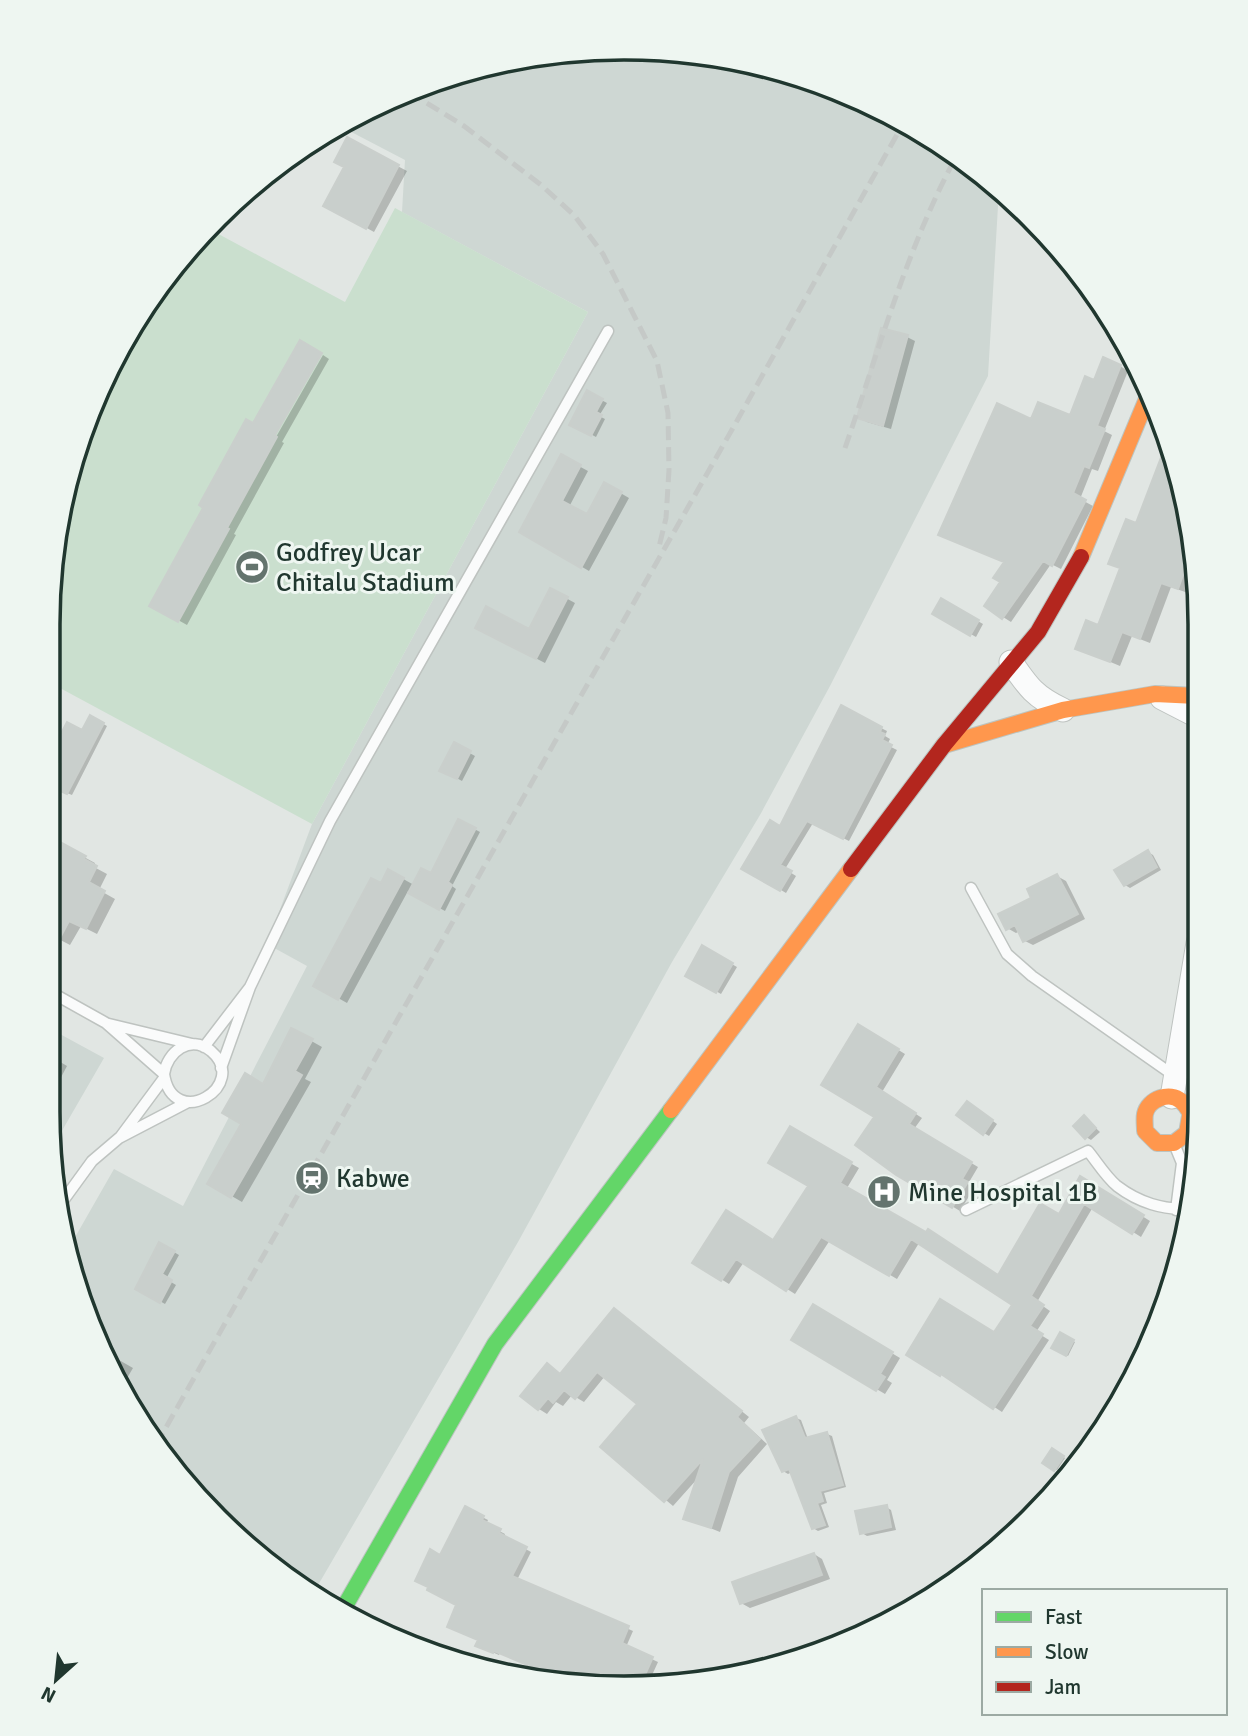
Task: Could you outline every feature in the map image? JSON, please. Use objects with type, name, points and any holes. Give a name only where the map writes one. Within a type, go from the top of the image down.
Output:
[{"type":"street","points":[[346,1603],[495,1344],[944,745],[1038,632],[1085,551],[1145,405]]},
{"type":"street","points":[[1011,662],[1029,689],[1042,700],[1063,709]]},
{"type":"street","points":[[944,745],[1063,709],[1155,694],[1188,696]]},
{"type":"street","points":[[1155,694],[1188,711]]},
{"type":"street","points":[[1188,1003],[1174,1087],[1188,1109]]},
{"type":"street","points":[[1174,1087],[1149,1105],[1143,1122],[1150,1138],[1157,1143],[1185,1141]]},
{"type":"lane","points":[[221,1068],[250,987],[330,821],[608,331]]},
{"type":"lane","points":[[971,888],[1007,954],[1174,1087]]},
{"type":"lane","points":[[119,1138],[164,1076],[165,1065],[170,1056],[186,1046],[200,1046],[250,987]]},
{"type":"lane","points":[[60,997],[106,1023],[164,1076],[172,1094],[188,1102]]},
{"type":"lane","points":[[66,1197],[92,1161],[119,1138],[188,1102],[206,1099],[214,1093],[221,1077],[218,1059],[200,1046],[106,1023]]},
{"type":"lane","points":[[1176,1210],[1185,1141]]},
{"type":"lane","points":[[966,1210],[1088,1151],[1115,1185],[1151,1205],[1180,1209]]},
{"type":"shaded area","points":[[587,61],[661,61],[734,70],[805,89],[840,102],[906,135],[968,176],[998,202],[988,376],[830,686],[760,815],[672,962],[518,1242],[318,1586],[280,1560],[252,1536],[225,1511],[176,1456],[135,1394],[102,1328],[74,1239],[114,1169],[183,1206],[307,966],[267,944],[312,824],[588,312],[402,212],[405,160],[349,131],[408,102],[443,89],[514,70]]},
{"type":"shaded area","points":[[60,1034],[104,1058],[61,1133]]},
{"type":"green space","name":"Godfrey Ucar Chitalu Stadium","points":[[395,208],[588,312],[312,824],[60,688],[61,587],[70,514],[89,443],[102,408],[135,342],[155,310],[176,280],[217,233],[345,302]]},
{"type":"building","points":[[347,137],[399,165],[366,229],[323,206],[344,167],[334,162]]},
{"type":"building","points":[[881,328],[908,335],[883,426],[857,418]]},
{"type":"building","points":[[300,340],[322,353],[275,435],[277,437],[178,622],[149,606],[203,508],[199,505],[246,419],[253,423]]},
{"type":"building","points":[[1103,357],[1121,365],[1097,426],[1105,429],[1089,468],[1084,466],[1073,493],[1086,500],[1052,566],[1043,561],[1002,619],[984,606],[1000,582],[993,578],[1004,562],[938,535],[997,403],[1031,419],[1038,402],[1070,415],[1085,376],[1094,380]]},
{"type":"building","points":[[587,390],[603,399],[596,412],[602,415],[591,436],[569,425]]},
{"type":"building","points":[[561,454],[581,465],[562,501],[587,514],[604,482],[622,492],[581,568],[519,532]]},
{"type":"building","points":[[1162,454],[1178,514],[1185,568],[1178,589],[1161,583],[1140,639],[1122,632],[1110,662],[1075,649],[1086,620],[1098,625],[1120,568],[1108,564],[1126,519],[1136,523]]},
{"type":"building","points":[[550,588],[568,597],[536,659],[475,628],[486,606],[529,629]]},
{"type":"building","points":[[941,598],[979,620],[970,636],[932,614]]},
{"type":"building","points":[[841,705],[882,727],[880,732],[885,734],[882,740],[892,745],[843,839],[807,821],[780,865],[792,871],[780,891],[741,869],[770,820],[780,826]]},
{"type":"building","points":[[90,715],[104,723],[67,794],[60,791],[60,735],[67,722],[82,730]]},
{"type":"building","points":[[454,742],[471,751],[457,779],[439,771]]},
{"type":"building","points":[[458,819],[476,828],[448,882],[452,885],[439,910],[408,893],[421,868],[431,873]]},
{"type":"building","points":[[60,842],[86,856],[84,859],[97,866],[89,882],[105,891],[86,929],[69,921],[60,938]]},
{"type":"building","points":[[1148,850],[1157,867],[1124,886],[1114,870]]},
{"type":"building","points":[[388,869],[404,878],[338,1000],[313,986],[371,878],[381,883]]},
{"type":"building","points":[[1057,874],[1078,914],[1023,942],[1015,925],[1006,930],[998,914],[1031,898],[1027,889]]},
{"type":"building","points":[[702,945],[733,963],[716,993],[685,976]]},
{"type":"building","points":[[858,1024],[899,1049],[876,1087],[916,1113],[909,1124],[972,1162],[962,1179],[968,1182],[952,1208],[896,1175],[855,1145],[874,1117],[821,1085]]},
{"type":"building","points":[[291,1028],[313,1039],[295,1071],[302,1075],[231,1198],[207,1184],[241,1124],[222,1113],[245,1073],[263,1084]]},
{"type":"building","points":[[967,1101],[993,1120],[983,1135],[956,1115]]},
{"type":"building","points":[[1084,1115],[1096,1128],[1085,1139],[1073,1126]]},
{"type":"building","points":[[790,1126],[852,1162],[840,1183],[926,1232],[928,1229],[998,1275],[1040,1203],[1059,1214],[1080,1176],[1144,1215],[1132,1234],[1084,1204],[1031,1296],[1044,1305],[1030,1326],[1043,1334],[993,1409],[941,1374],[940,1376],[906,1355],[940,1299],[994,1332],[1012,1305],[911,1239],[889,1276],[821,1237],[786,1291],[736,1259],[721,1281],[692,1263],[726,1210],[773,1240],[808,1186],[768,1163]]},
{"type":"building","points":[[159,1242],[175,1251],[162,1274],[172,1280],[160,1303],[135,1289]]},
{"type":"building","points":[[813,1304],[893,1352],[880,1374],[885,1377],[876,1391],[791,1340]]},
{"type":"building","points":[[614,1308],[742,1411],[737,1417],[760,1439],[729,1472],[711,1528],[683,1519],[703,1459],[664,1502],[600,1447],[637,1404],[597,1372],[575,1399],[564,1390],[553,1403],[548,1398],[538,1410],[520,1396],[547,1363],[560,1374]]},
{"type":"building","points":[[1060,1332],[1074,1340],[1066,1356],[1051,1348]]},
{"type":"building","points":[[796,1416],[805,1438],[827,1432],[843,1485],[820,1491],[823,1501],[817,1503],[825,1525],[812,1529],[789,1469],[782,1472],[762,1430]]},
{"type":"building","points":[[1052,1448],[1064,1456],[1054,1471],[1042,1463]]},
{"type":"building","points":[[887,1505],[891,1527],[860,1534],[855,1511]]},
{"type":"building","points":[[465,1506],[484,1516],[482,1520],[501,1529],[499,1533],[527,1547],[512,1576],[629,1626],[622,1643],[653,1657],[645,1675],[587,1675],[540,1670],[475,1646],[478,1640],[447,1627],[456,1605],[415,1581],[430,1549],[440,1555]]},
{"type":"building","points":[[814,1553],[822,1575],[740,1604],[732,1582]]},
{"type":"railway","points":[[419,98],[464,126],[541,185],[574,215],[603,254],[657,361],[668,413],[666,518],[659,547]]},
{"type":"railway","points":[[162,1435],[899,131]]},
{"type":"railway","points":[[845,448],[909,262],[952,165]]},
{"type":"traffic: fast","points":[[346,1603],[495,1344],[671,1110]]},
{"type":"traffic: slow","points":[[1081,557],[1144,405]]},
{"type":"traffic: slow","points":[[944,745],[1063,710],[1155,694],[1188,696]]},
{"type":"traffic: slow","points":[[671,1110],[851,869]]},
{"type":"traffic: slow","points":[[1188,1109],[1176,1098],[1166,1097],[1150,1104],[1145,1116],[1145,1131],[1157,1143],[1174,1143],[1188,1130]]},
{"type":"traffic: jam","points":[[851,869],[944,745],[1038,632],[1081,557]]},
{"type":"place","name":"Godfrey Ucar Chitalu Stadium","points":[[252,567]]},
{"type":"place","name":"Kabwe","points":[[312,1178]]},
{"type":"place","name":"Mine Hospital 1B","points":[[884,1192]]}]
